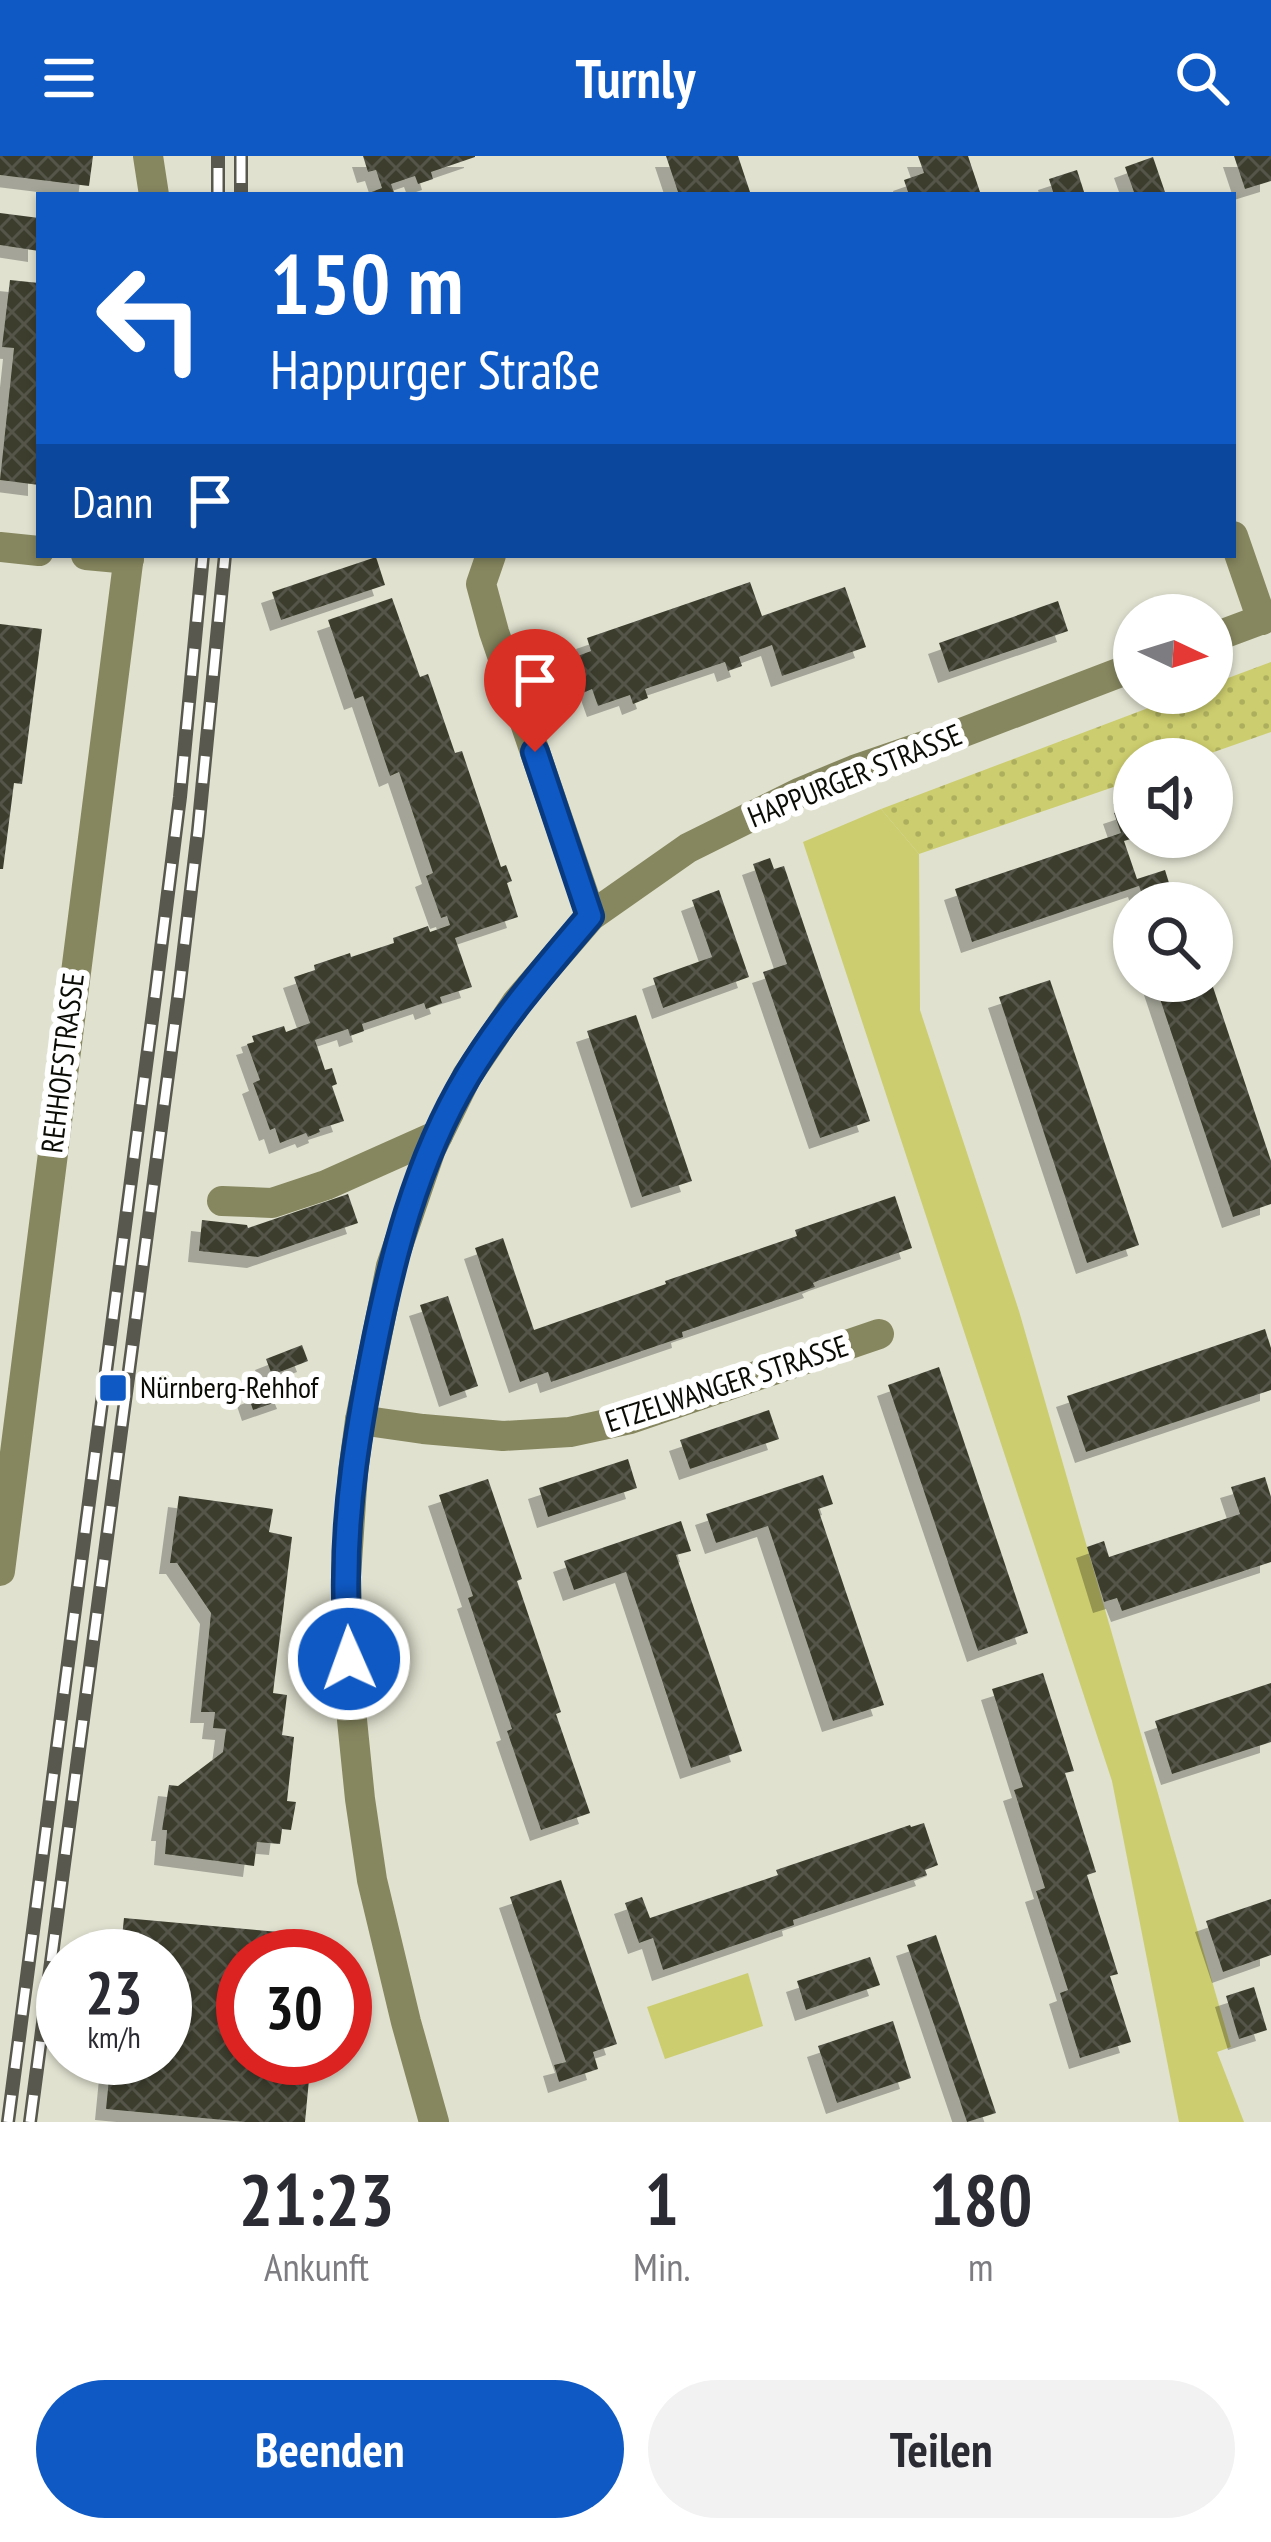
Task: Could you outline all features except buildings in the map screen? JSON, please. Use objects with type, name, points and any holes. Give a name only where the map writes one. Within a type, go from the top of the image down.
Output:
[{"type":"street","points":[[148,156],[154,192]]},
{"type":"street","points":[[1233,630],[1266,618],[1236,543]]},
{"type":"street","points":[[0,548],[36,551]]},
{"type":"street","name":"REHHOFSTRASSE","points":[[0,1571],[5,1493],[129,558]]},
{"type":"street","points":[[490,558],[481,584],[494,632],[590,916]]},
{"type":"street","name":"HAPPURGER STRASSE","points":[[434,2122],[372,1880],[350,1700],[346,1576],[360,1420],[391,1266],[438,1135],[467,1076],[517,1002],[590,916],[688,848],[854,770],[1113,675]]},
{"type":"street","points":[[222,1201],[272,1203],[326,1185],[438,1135]]},
{"type":"street","name":"ETZELWANGER STRASSE","points":[[360,1420],[503,1436],[570,1432],[630,1419],[878,1334]]},
{"type":"shaded area","points":[[1271,662],[1271,732],[1233,745],[1233,738],[1113,738],[1113,787],[919,854],[881,809],[1132,714],[1233,714],[1233,676]]},
{"type":"shaded area","points":[[881,809],[919,854],[920,1010],[1019,1311],[1231,2047],[1217,2052],[1244,2122],[1179,2122],[1112,1781],[803,842]]},
{"type":"shaded area","points":[[748,1973],[763,2026],[665,2059],[647,2007]]},
{"type":"railway","points":[[218,156],[218,192]]},
{"type":"railway","points":[[241,156],[241,192]]},
{"type":"railway","points":[[8,2122],[180,797],[203,558]]},
{"type":"railway","points":[[30,2122],[179,991],[225,558]]},
{"type":"place","name":"Nürnberg-Rehhof","points":[[113,1388]]},
{"type":"route","points":[[349,1659],[346,1576],[353,1472],[391,1266],[431,1149],[467,1076],[517,1002],[590,916],[535,752]]}]
